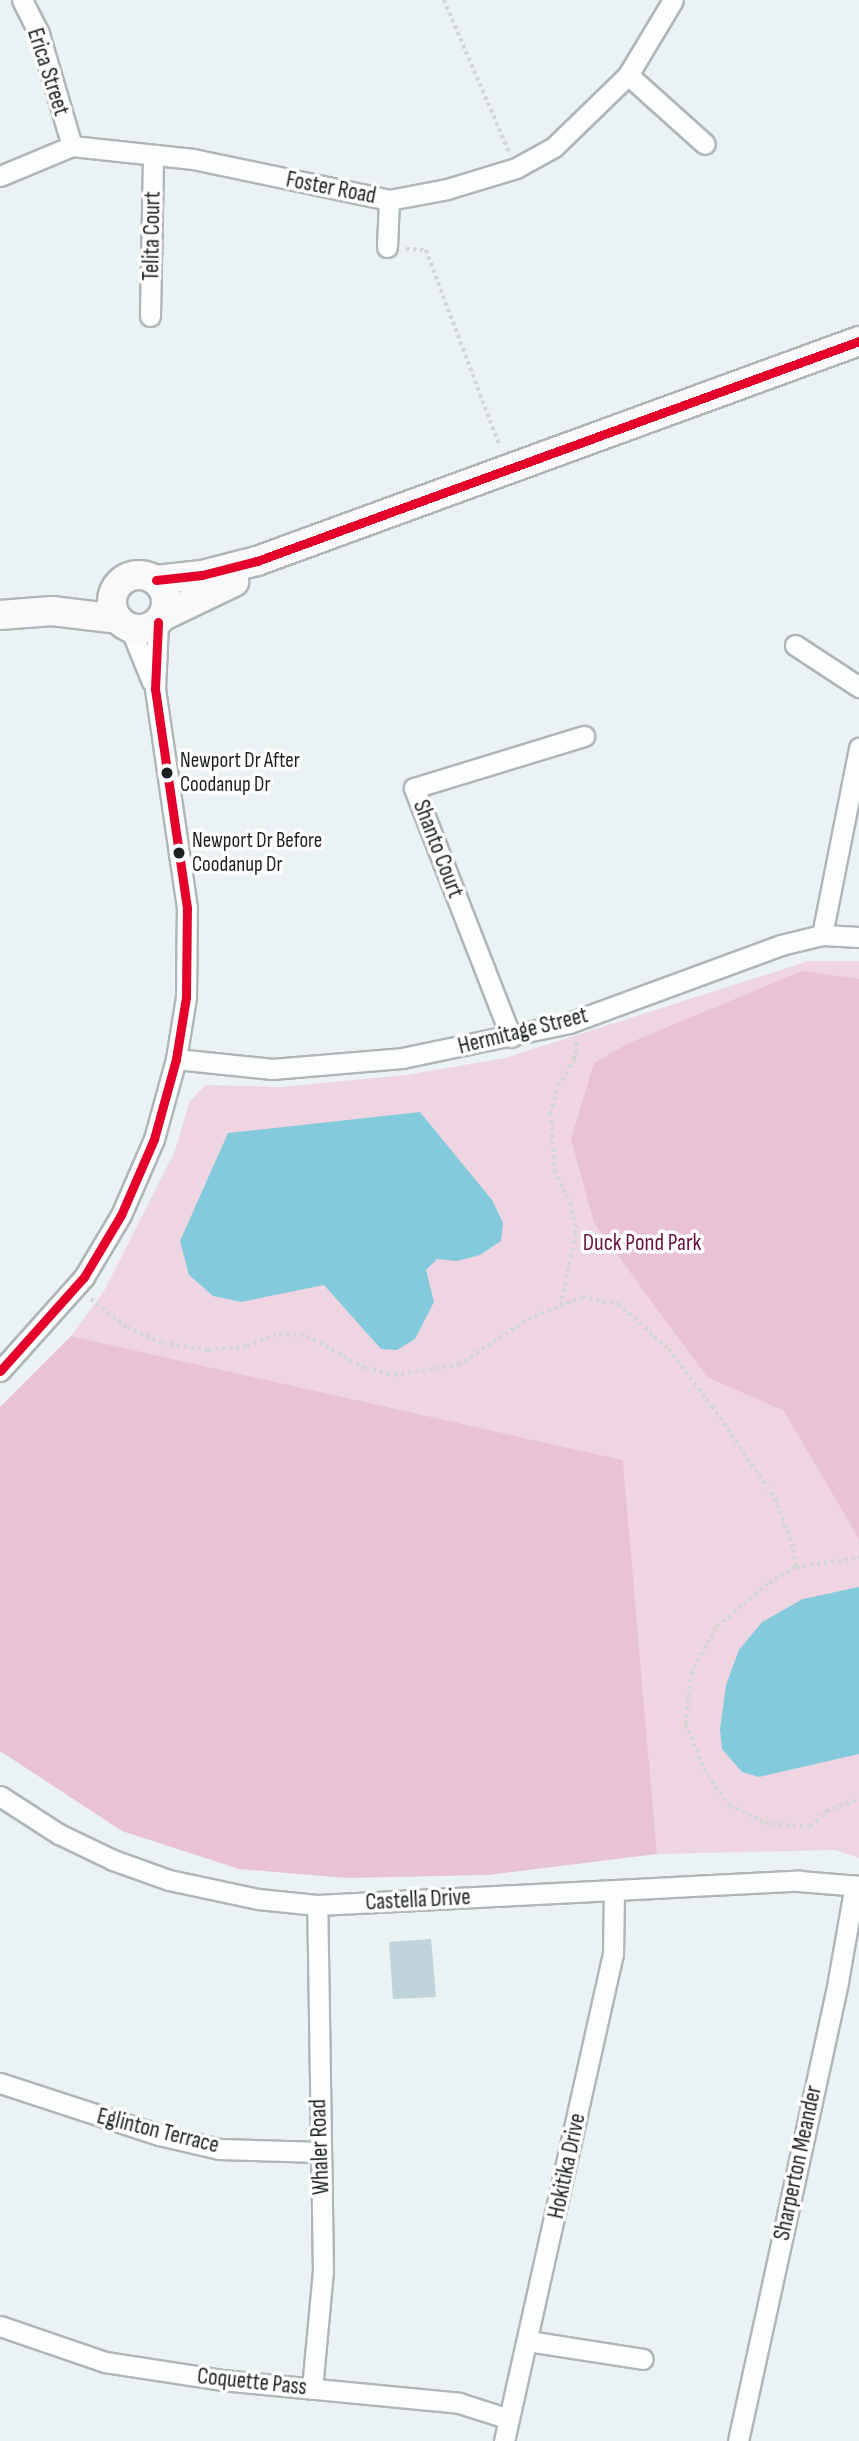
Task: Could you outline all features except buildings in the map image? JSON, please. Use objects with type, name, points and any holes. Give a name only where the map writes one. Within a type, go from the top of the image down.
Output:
[{"type":"main road","points":[[0,601],[114,590],[132,576],[156,580],[202,575],[257,561],[859,341]]},
{"type":"main road","points":[[0,615],[63,612],[145,629],[209,590],[859,356]]},
{"type":"main road","points":[[156,580],[165,593],[161,619]]},
{"type":"main road","points":[[114,590],[112,606],[124,624]]},
{"type":"street","name":"Erica Street","points":[[22,0],[39,34],[72,146]]},
{"type":"street","name":"Foster Road","points":[[0,176],[72,146],[153,155],[388,200],[447,189],[516,168],[554,147],[628,75],[673,0]]},
{"type":"street","points":[[628,75],[705,144]]},
{"type":"street","name":"Telita Court","points":[[150,316],[153,155]]},
{"type":"street","points":[[387,247],[388,200]]},
{"type":"street","points":[[0,1371],[84,1277],[121,1215],[154,1139],[176,1059],[186,996],[187,908],[155,690],[161,619]]},
{"type":"street","points":[[124,624],[155,690]]},
{"type":"street","points":[[795,645],[859,687]]},
{"type":"street","name":"Shanto Court","points":[[512,1037],[414,788],[584,736]]},
{"type":"street","points":[[822,936],[859,748]]},
{"type":"street","name":"Hermitage Street","points":[[176,1059],[229,1068],[298,1068],[402,1058],[569,1023],[780,946],[822,936],[859,937]]},
{"type":"street","name":"Castella Drive","points":[[0,1796],[59,1834],[169,1880],[258,1899],[317,1905],[799,1881],[857,1885]]},
{"type":"street","name":"Sharperton Meander","points":[[738,2441],[857,1885]]},
{"type":"street","name":"Hokitika Drive","points":[[504,2441],[613,1954],[614,1890]]},
{"type":"street","name":"Whaler Road","points":[[312,2389],[323,2271],[317,1905]]},
{"type":"street","name":"Eglinton Terrace","points":[[0,2083],[159,2135],[219,2149],[321,2152]]},
{"type":"street","name":"Coquette Pass","points":[[0,2326],[105,2362],[312,2389],[459,2403],[509,2419]]},
{"type":"street","points":[[528,2341],[643,2359]]},
{"type":"path","points":[[444,0],[516,168]]},
{"type":"path","points":[[387,247],[426,250],[509,469]]},
{"type":"path","points":[[560,1306],[576,1234],[571,1205],[555,1173],[550,1114],[579,1043],[573,1033]]},
{"type":"path","points":[[86,1295],[127,1327],[163,1343],[208,1350],[247,1346],[279,1334],[307,1336],[366,1368],[394,1375],[458,1365],[528,1319],[582,1297],[618,1304],[669,1349],[775,1498],[796,1567]]},
{"type":"path","points":[[859,1558],[796,1567],[768,1584],[716,1628],[692,1672],[686,1724],[704,1769],[729,1805],[765,1823],[810,1827],[826,1811],[859,1799]]},
{"type":"green space","name":"Duck Pond Park","points":[[809,961],[859,961],[859,1858],[835,1850],[657,1854],[623,1460],[71,1336],[104,1291],[175,1151],[189,1103],[205,1085],[281,1087],[406,1075],[505,1058]]},
{"type":"green space","points":[[802,971],[859,979],[859,1539],[784,1411],[707,1377],[594,1223],[571,1139],[594,1063],[629,1043]]},
{"type":"green space","points":[[71,1336],[623,1460],[657,1854],[488,1875],[347,1878],[239,1869],[122,1831],[0,1751],[0,1407]]},
{"type":"water","points":[[420,1112],[492,1200],[503,1223],[501,1241],[480,1255],[457,1261],[437,1259],[426,1270],[434,1302],[415,1339],[397,1350],[381,1349],[324,1285],[241,1302],[213,1296],[189,1275],[180,1241],[228,1133]]},
{"type":"water","points":[[859,1587],[859,1754],[759,1777],[742,1772],[722,1749],[720,1729],[726,1685],[739,1650],[762,1622],[803,1599]]},
{"type":"transit line","points":[[156,580],[202,575],[257,561],[859,341]]},
{"type":"transit line","points":[[0,1371],[84,1277],[121,1215],[154,1139],[176,1059],[186,997],[187,908],[155,689],[158,622]]},
{"type":"place","name":"Newport Dr After Coodanup Dr","points":[[167,773]]},
{"type":"place","name":"Newport Dr Before Coodanup Dr","points":[[179,853]]}]
